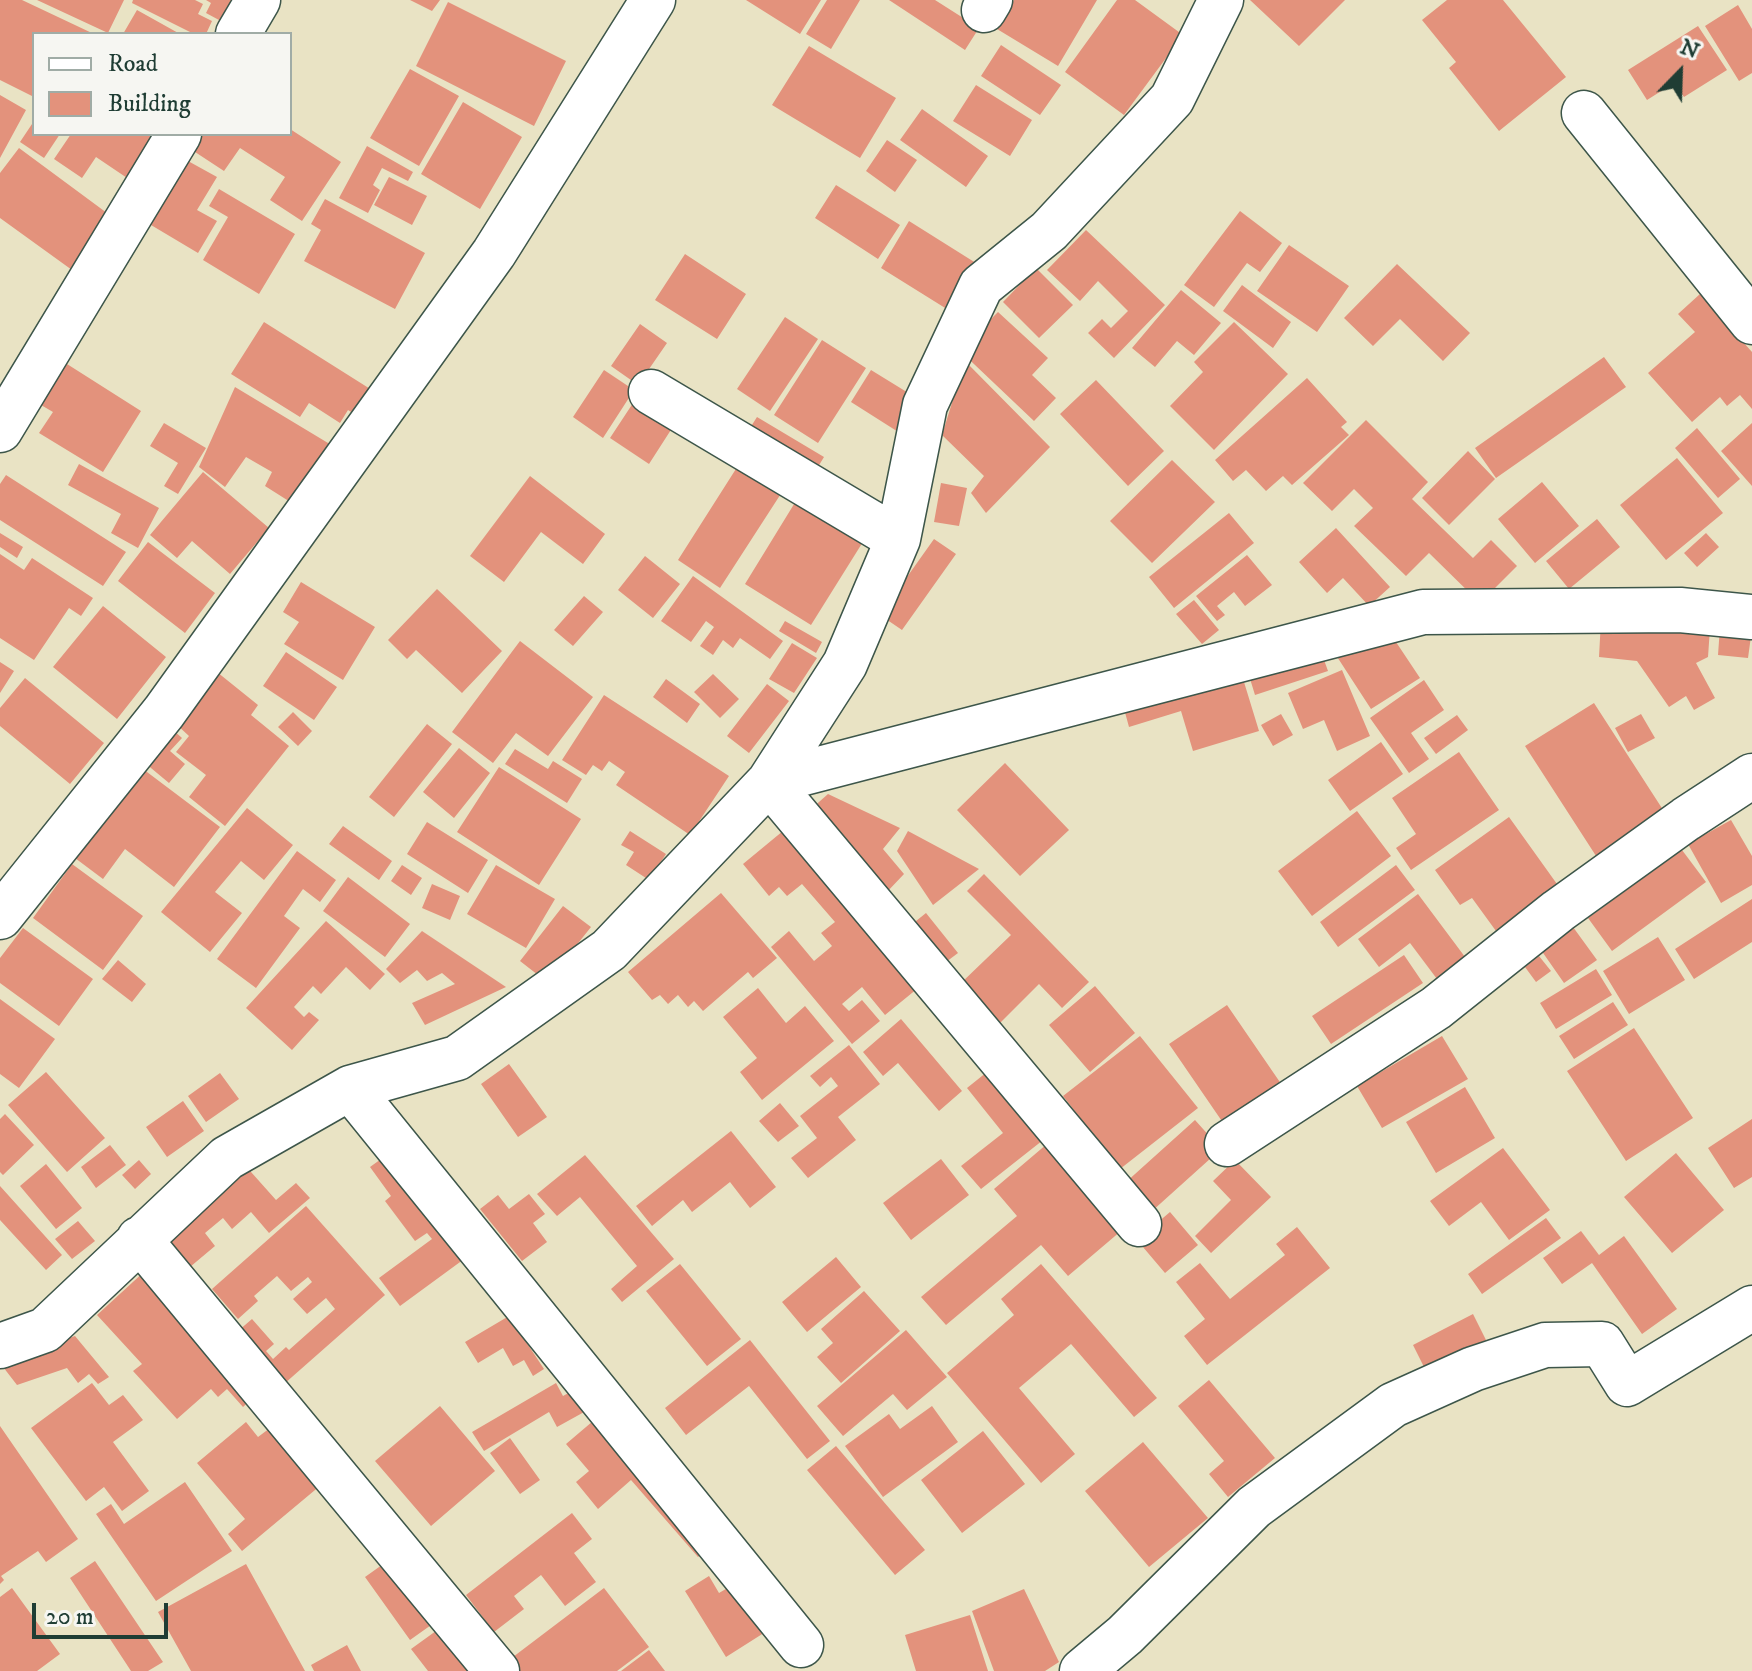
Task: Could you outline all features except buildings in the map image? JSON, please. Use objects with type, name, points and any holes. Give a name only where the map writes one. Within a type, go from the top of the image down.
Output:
[{"type":"street","points":[[239,32],[258,0]]},
{"type":"street","points":[[0,917],[164,712],[494,253],[653,0]]},
{"type":"street","points":[[0,1346],[45,1330],[227,1158],[350,1088],[457,1058],[609,950],[769,782],[845,664],[898,539],[925,405],[981,286],[1049,231],[1172,99],[1221,0]]},
{"type":"street","points":[[1584,113],[1752,322]]},
{"type":"street","points":[[0,430],[178,136]]},
{"type":"street","points":[[651,392],[898,539]]},
{"type":"street","points":[[769,782],[1423,612],[1680,610],[1752,617]]},
{"type":"street","points":[[1227,1144],[1436,1008],[1558,911],[1686,819],[1752,776]]},
{"type":"street","points":[[769,782],[1139,1224]]},
{"type":"street","points":[[350,1088],[801,1645]]},
{"type":"street","points":[[139,1239],[497,1671]]},
{"type":"street","points":[[1082,1671],[1125,1635],[1254,1507],[1393,1405],[1473,1369],[1545,1345],[1602,1344],[1627,1384],[1752,1308]]}]
